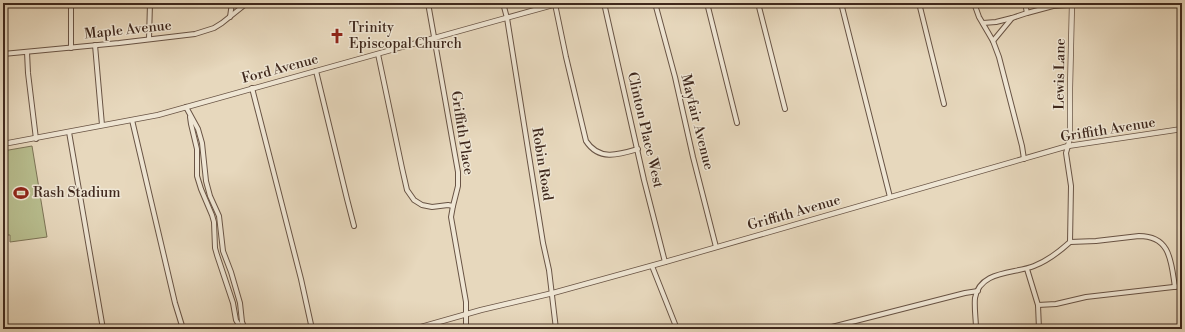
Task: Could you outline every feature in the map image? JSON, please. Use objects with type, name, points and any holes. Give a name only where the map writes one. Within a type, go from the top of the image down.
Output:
[{"type":"street","points":[[71,3],[71,48]]},
{"type":"street","points":[[149,40],[150,3]]},
{"type":"street","points":[[230,17],[232,3]]},
{"type":"street","points":[[237,3],[246,4]]},
{"type":"street","name":"Griffith Place","points":[[428,3],[458,172],[458,186],[451,217],[466,302],[466,329]]},
{"type":"street","name":"Robin Road","points":[[503,3],[507,18],[542,235],[553,293],[556,329]]},
{"type":"street","name":"Clinton Place West","points":[[604,3],[665,262]]},
{"type":"street","name":"Mayfair Avenue","points":[[655,3],[716,247]]},
{"type":"street","points":[[707,3],[737,123]]},
{"type":"street","points":[[758,3],[785,109]]},
{"type":"street","points":[[841,3],[890,197]]},
{"type":"street","points":[[919,3],[944,104]]},
{"type":"street","points":[[974,3],[983,23],[994,41],[1014,111],[1024,159]]},
{"type":"street","points":[[1025,3],[1027,13]]},
{"type":"street","points":[[983,23],[996,22],[1053,6],[1109,3]]},
{"type":"street","name":"Maple Avenue","points":[[3,54],[95,46],[195,34],[222,23],[246,4]]},
{"type":"street","points":[[557,4],[568,64],[586,141],[593,149],[602,154],[613,155],[638,149]]},
{"type":"street","name":"Ford Avenue","points":[[3,144],[132,120],[186,107],[557,4]]},
{"type":"street","name":"Lewis Lane","points":[[1068,146],[1070,138],[1072,4]]},
{"type":"street","points":[[994,41],[1012,18]]},
{"type":"street","points":[[95,46],[102,126]]},
{"type":"street","points":[[28,52],[28,73],[36,138]]},
{"type":"street","points":[[378,54],[407,190],[414,200],[422,206],[453,206]]},
{"type":"street","points":[[316,71],[354,226]]},
{"type":"street","points":[[252,88],[301,279],[312,329]]},
{"type":"street","points":[[186,107],[198,129],[202,143],[206,181],[210,196],[219,216],[223,251],[240,303],[242,322],[245,329]]},
{"type":"street","points":[[190,116],[198,149],[196,165],[197,176],[212,215],[217,255],[233,303],[236,320],[239,325],[245,329]]},
{"type":"street","points":[[132,120],[175,303],[183,329]]},
{"type":"street","name":"Griffith Avenue","points":[[414,329],[432,327],[466,314],[553,293],[652,266],[1068,146],[1182,129]]},
{"type":"street","points":[[69,132],[103,329]]},
{"type":"street","points":[[1068,146],[1066,153],[1071,186],[1070,242]]},
{"type":"street","points":[[976,329],[975,298],[984,282],[994,276],[1027,268],[1046,260],[1070,242],[1096,241],[1139,236],[1155,239],[1163,244],[1168,252],[1175,287]]},
{"type":"street","points":[[652,266],[677,329]]},
{"type":"street","points":[[1027,268],[1038,305],[1039,329]]},
{"type":"street","points":[[1038,305],[1056,304],[1086,297],[1182,286]]},
{"type":"street","points":[[824,329],[978,291]]},
{"type":"green space","name":"Rash Stadium","points":[[32,146],[47,237],[10,242],[10,235],[3,235],[3,151]]},
{"type":"place","name":"Trinity Episcopal Church","points":[[337,36]]},
{"type":"place","name":"Rash Stadium","points":[[21,193]]}]
